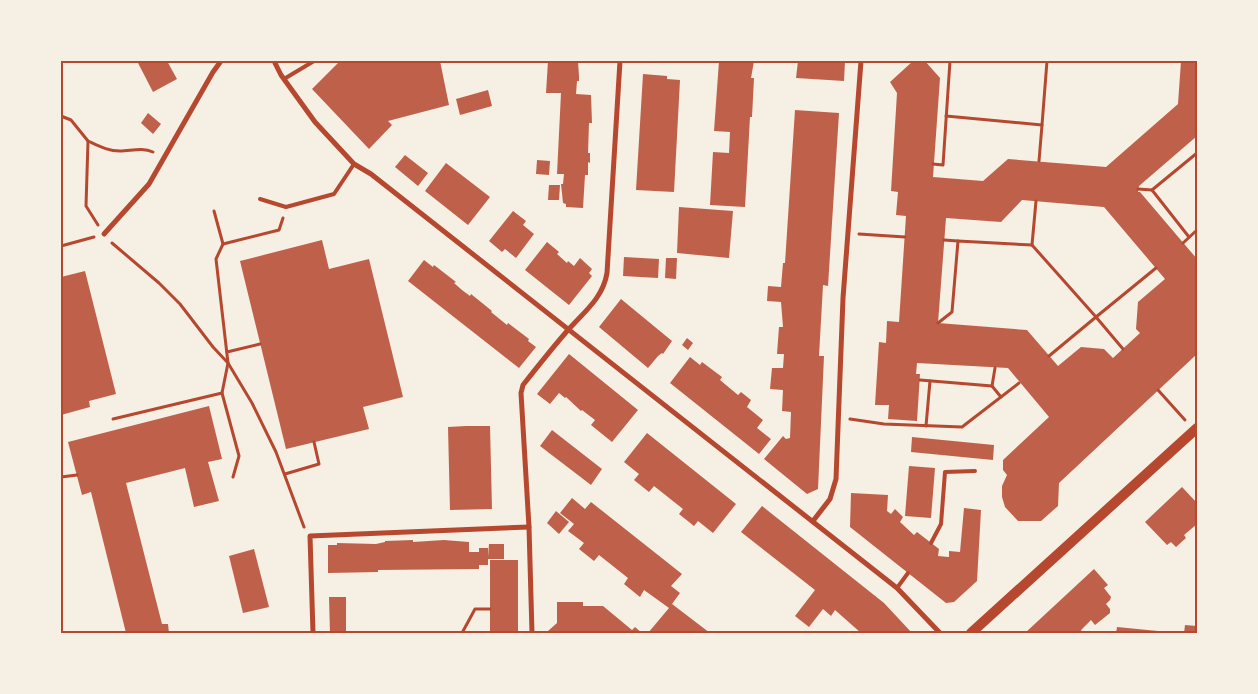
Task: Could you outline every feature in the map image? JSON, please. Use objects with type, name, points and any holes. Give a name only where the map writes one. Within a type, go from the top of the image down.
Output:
[{"type":"main road","points":[[971,633],[1195,429]]},
{"type":"street","points":[[104,234],[149,184],[221,61]]},
{"type":"street","points":[[274,61],[284,79],[315,122],[354,164],[371,174],[897,588],[940,633]]},
{"type":"street","points":[[532,633],[529,527],[521,393],[523,385],[600,294],[606,279],[620,61]]},
{"type":"street","points":[[813,521],[830,499],[836,479],[843,298],[861,61]]},
{"type":"street","points":[[313,633],[310,536],[529,527]]},
{"type":"lane","points":[[284,79],[314,61]]},
{"type":"lane","points":[[260,199],[286,207],[334,194],[354,164]]},
{"type":"lane","points":[[931,543],[942,524],[945,472],[975,471]]},
{"type":"lane","points":[[897,588],[908,573]]},
{"type":"path","points":[[933,164],[943,165],[950,61]]},
{"type":"path","points":[[1039,162],[1047,61]]},
{"type":"path","points":[[61,116],[71,120],[82,131],[88,141],[104,149],[120,151],[151,150],[165,158]]},
{"type":"path","points":[[946,116],[1042,125]]},
{"type":"path","points":[[88,141],[86,206],[104,234],[118,249],[159,283],[180,304],[213,347],[228,363],[252,403],[285,474],[301,523],[310,536]]},
{"type":"path","points":[[1138,189],[1152,190],[1197,153]]},
{"type":"path","points":[[1152,190],[1189,237]]},
{"type":"path","points":[[1032,245],[1036,201]]},
{"type":"path","points":[[223,244],[279,230],[286,207]]},
{"type":"path","points":[[214,211],[223,244],[216,259],[228,363],[222,393],[239,456],[233,477]]},
{"type":"path","points":[[1183,243],[1197,230]]},
{"type":"path","points":[[848,233],[905,237]]},
{"type":"path","points":[[61,246],[104,234]]},
{"type":"path","points":[[944,240],[1032,245],[1123,349]]},
{"type":"path","points":[[938,323],[952,312],[958,241]]},
{"type":"path","points":[[1049,356],[1156,268]]},
{"type":"path","points":[[227,352],[260,344]]},
{"type":"path","points":[[992,386],[995,368]]},
{"type":"path","points":[[920,380],[992,386],[1001,397]]},
{"type":"path","points":[[926,426],[930,381]]},
{"type":"path","points":[[839,418],[884,424],[962,428],[1019,383]]},
{"type":"path","points":[[1158,390],[1195,429]]},
{"type":"path","points":[[113,419],[222,393]]},
{"type":"path","points":[[285,474],[319,464],[314,442]]},
{"type":"path","points":[[61,477],[76,475]]},
{"type":"path","points":[[462,633],[475,609],[490,609]]},
{"type":"building","points":[[137,61],[167,61],[177,79],[153,92]]},
{"type":"building","points":[[340,61],[440,61],[449,105],[388,121],[392,125],[369,149],[312,89]]},
{"type":"building","points":[[548,61],[578,61],[579,81],[577,81],[576,94],[591,95],[592,123],[589,123],[588,153],[590,153],[590,163],[588,162],[588,175],[585,175],[583,208],[566,207],[566,204],[563,203],[561,184],[563,184],[564,174],[557,174],[561,93],[546,93]]},
{"type":"building","points":[[719,61],[754,61],[751,78],[754,78],[745,207],[710,205],[713,152],[729,153],[730,132],[714,131]]},
{"type":"building","points":[[798,61],[845,61],[844,81],[796,78]]},
{"type":"building","points":[[913,61],[925,61],[940,78],[933,177],[983,181],[1008,159],[1106,167],[1178,104],[1181,61],[1197,61],[1197,136],[1139,186],[1138,192],[1140,192],[1197,259],[1197,354],[1059,483],[1058,506],[1041,521],[1018,521],[1005,507],[1002,497],[1002,486],[1007,475],[1003,470],[1003,460],[1049,417],[1008,368],[917,363],[916,374],[920,374],[917,421],[888,419],[889,405],[875,405],[879,342],[886,343],[887,321],[899,322],[906,216],[896,215],[898,192],[891,191],[897,93],[890,82]],"holes":[[[1022,200],[1104,207],[1165,279],[1138,302],[1136,329],[1140,333],[1113,358],[1104,349],[1081,347],[1058,366],[1027,330],[938,323],[946,218],[1001,222]]]},
{"type":"building","points":[[643,74],[667,76],[667,79],[680,80],[674,192],[636,190]]},
{"type":"building","points":[[488,90],[492,106],[460,115],[456,99]]},
{"type":"building","points":[[795,110],[839,113],[828,286],[823,285],[819,356],[824,356],[818,489],[807,494],[764,459],[783,436],[786,439],[790,438],[791,412],[782,411],[783,390],[770,389],[772,368],[783,368],[784,354],[777,354],[779,327],[783,327],[781,302],[767,301],[768,286],[781,287],[783,263],[785,263]]},
{"type":"building","points":[[148,113],[161,124],[153,134],[141,123]]},
{"type":"building","points":[[405,155],[428,173],[418,186],[395,167]]},
{"type":"building","points":[[537,160],[550,161],[549,175],[536,174]]},
{"type":"building","points":[[446,163],[490,197],[468,225],[425,191]]},
{"type":"building","points":[[549,185],[560,185],[559,200],[548,200]]},
{"type":"building","points":[[679,207],[733,211],[729,258],[677,253]]},
{"type":"building","points":[[513,211],[526,221],[523,225],[534,234],[516,258],[505,249],[502,252],[489,241]]},
{"type":"building","points":[[322,240],[329,269],[369,259],[403,397],[363,407],[369,429],[286,449],[240,261]]},
{"type":"building","points":[[547,242],[559,252],[557,254],[567,263],[568,261],[574,266],[580,258],[592,269],[589,273],[592,276],[569,305],[525,270]]},
{"type":"building","points":[[624,257],[659,259],[658,278],[623,276]]},
{"type":"building","points":[[666,258],[677,258],[676,279],[665,278]]},
{"type":"building","points":[[424,260],[433,267],[434,265],[456,282],[454,283],[462,290],[470,296],[471,294],[507,325],[508,323],[529,339],[528,341],[536,347],[519,368],[408,281]]},
{"type":"building","points":[[85,271],[116,394],[89,401],[90,407],[61,415],[61,277]]},
{"type":"building","points":[[621,299],[672,341],[663,354],[658,356],[648,368],[599,327]]},
{"type":"building","points":[[687,338],[693,343],[688,350],[682,345]]},
{"type":"building","points":[[569,354],[638,410],[612,442],[591,425],[595,420],[581,411],[566,397],[559,393],[550,404],[537,394]]},
{"type":"building","points":[[690,357],[700,365],[702,362],[722,377],[720,380],[738,395],[741,392],[751,400],[747,407],[763,420],[757,428],[771,439],[759,454],[670,383]]},
{"type":"building","points":[[209,406],[222,459],[208,462],[219,501],[194,507],[185,468],[126,483],[162,624],[168,624],[169,633],[126,633],[91,492],[82,495],[68,442]]},
{"type":"building","points":[[490,426],[492,509],[450,510],[448,427]]},
{"type":"building","points":[[552,430],[602,469],[591,485],[540,446]]},
{"type":"building","points":[[647,433],[736,504],[713,533],[698,521],[694,526],[679,514],[683,509],[654,486],[649,492],[634,480],[639,474],[624,462]]},
{"type":"building","points":[[912,437],[994,445],[993,460],[911,452]]},
{"type":"building","points":[[909,466],[935,468],[931,518],[905,516]]},
{"type":"building","points":[[1182,487],[1197,503],[1197,524],[1184,535],[1186,538],[1176,547],[1171,542],[1167,545],[1145,522]]},
{"type":"building","points":[[851,493],[888,495],[887,511],[891,514],[895,509],[903,517],[900,522],[914,535],[917,532],[939,549],[938,556],[949,557],[949,551],[960,552],[964,508],[981,510],[977,581],[954,602],[946,603],[850,527]]},
{"type":"building","points":[[572,498],[585,509],[591,502],[682,574],[671,586],[680,593],[672,604],[710,633],[648,633],[669,608],[644,590],[640,597],[624,584],[628,578],[599,555],[594,561],[579,549],[584,543],[568,531],[574,524],[560,513]]},
{"type":"building","points":[[762,506],[884,603],[912,633],[861,633],[835,610],[831,616],[823,609],[809,627],[795,616],[815,590],[741,532]]},
{"type":"building","points":[[556,511],[569,522],[559,534],[547,523]]},
{"type":"building","points":[[413,540],[413,542],[444,540],[469,542],[469,552],[479,552],[479,548],[488,548],[488,557],[489,544],[504,544],[504,559],[488,559],[488,565],[479,565],[479,569],[378,570],[378,572],[328,573],[328,545],[337,545],[337,543],[376,544],[385,541]]},
{"type":"building","points":[[254,549],[269,607],[243,613],[229,556]]},
{"type":"building","points":[[490,560],[518,560],[518,633],[490,633]]},
{"type":"building","points":[[1094,569],[1108,585],[1104,588],[1111,597],[1106,604],[1110,609],[1110,613],[1095,625],[1091,620],[1081,630],[1083,633],[1025,633]]},
{"type":"building","points":[[329,597],[346,597],[346,633],[330,633]]},
{"type":"building","points":[[557,602],[583,602],[583,606],[603,606],[632,630],[635,627],[642,633],[550,633],[548,631],[557,623]]},
{"type":"building","points":[[1185,625],[1197,626],[1197,633],[1184,633]]},
{"type":"building","points":[[1117,627],[1158,631],[1158,633],[1116,633]]}]
